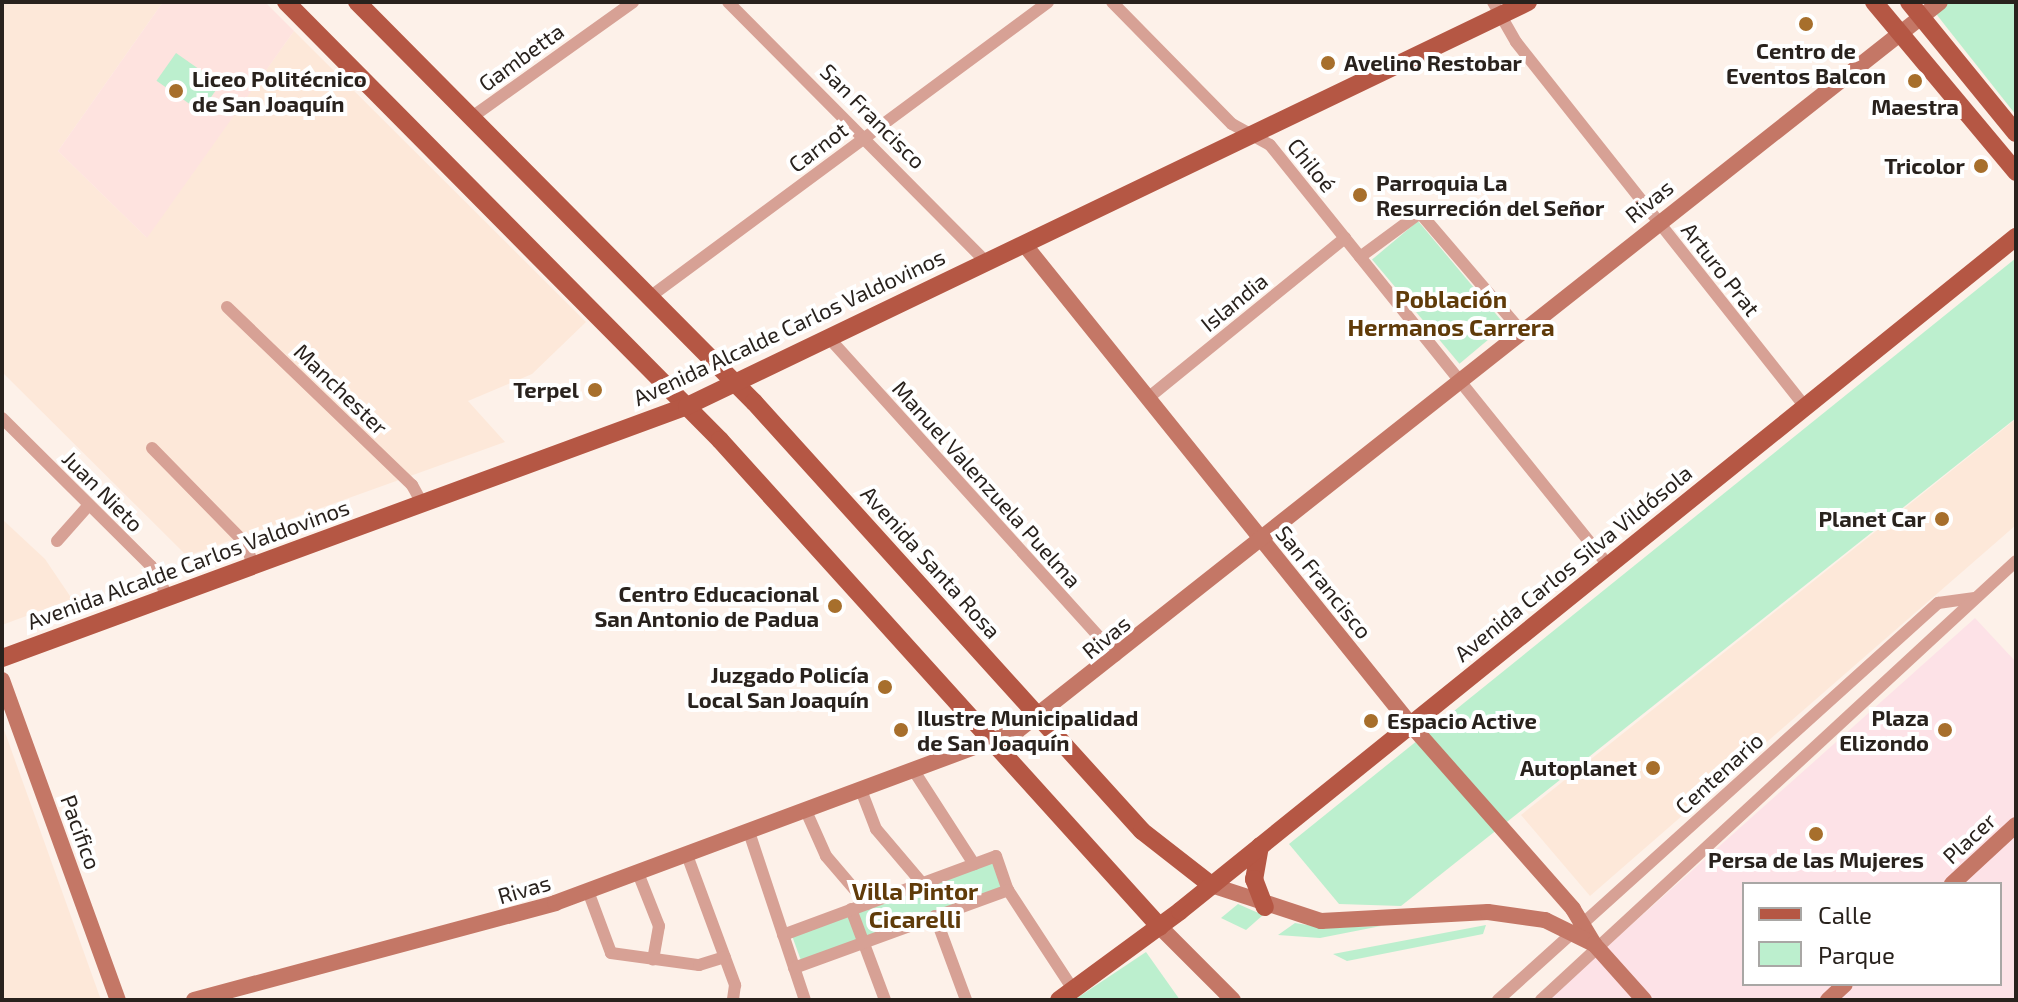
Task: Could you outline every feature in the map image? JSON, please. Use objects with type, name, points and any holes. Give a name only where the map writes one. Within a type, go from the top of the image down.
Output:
[{"type":"main road","points":[[286,2],[687,406],[1160,927]]},
{"type":"main road","name":"Avenida Santa Rosa","points":[[357,2],[735,383],[1039,718],[1179,864],[1211,885]]},
{"type":"main road","name":"Avenida Alcalde Carlos Valdovinos","points":[[2,658],[687,406],[1253,135],[1497,8],[1528,2]]},
{"type":"main road","points":[[1874,2],[2016,172]]},
{"type":"main road","points":[[1914,8],[2016,133]]},
{"type":"main road","name":"Avenida Carlos Silva Vildósola","points":[[1066,995],[1160,927],[2016,237]]},
{"type":"main road","points":[[1260,846],[1254,879],[1265,907]]},
{"type":"main road","points":[[1179,864],[1187,887],[1180,911]]},
{"type":"street","name":"Gambetta","points":[[472,117],[633,2]]},
{"type":"street","name":"San Francisco","points":[[728,2],[986,262]]},
{"type":"street","name":"Carnot","points":[[651,296],[1048,2]]},
{"type":"street","name":"Chiloé","points":[[1112,2],[1232,124],[1270,145],[1608,565]]},
{"type":"street","name":"Rivas","points":[[194,1000],[555,903],[993,743],[1039,718],[1897,30],[1914,8],[1940,2]]},
{"type":"street","name":"Arturo Prat","points":[[1497,8],[1659,222],[1805,407]]},
{"type":"street","points":[[1360,257],[1420,213],[1522,332]]},
{"type":"street","name":"Islandia","points":[[1148,398],[1345,238]]},
{"type":"street","name":"San Francisco","points":[[1024,244],[1411,725],[1644,1000]]},
{"type":"street","name":"Manchester","points":[[227,307],[412,485],[422,503]]},
{"type":"street","name":"Manuel Valenzuela Puelma","points":[[829,338],[1116,656]]},
{"type":"street","name":"Juan Nieto","points":[[2,418],[160,577],[168,597]]},
{"type":"street","points":[[152,448],[246,544],[253,566]]},
{"type":"street","points":[[57,541],[89,505]]},
{"type":"street","points":[[1541,1000],[2016,561]]},
{"type":"street","name":"Centenario","points":[[1498,1000],[1938,603],[1975,598]]},
{"type":"street","name":"Pacifico","points":[[2,680],[118,1000]]},
{"type":"street","points":[[914,771],[974,864]]},
{"type":"street","points":[[861,790],[876,829],[922,883]]},
{"type":"street","points":[[806,811],[826,856],[867,904]]},
{"type":"street","name":"Placer","points":[[1954,882],[2016,825]]},
{"type":"street","points":[[749,832],[805,1000]]},
{"type":"street","points":[[687,855],[725,957],[733,1000]]},
{"type":"street","points":[[783,935],[996,856],[1008,890],[1066,995]]},
{"type":"street","points":[[638,873],[659,926],[653,959]]},
{"type":"street","name":"Avenida Santa Rosa","points":[[1211,885],[1265,907],[1339,923],[1508,913],[1579,926]]},
{"type":"street","points":[[794,968],[1008,890]]},
{"type":"street","points":[[588,891],[611,953],[699,965],[725,957]]},
{"type":"street","points":[[851,909],[885,1000]]},
{"type":"street","points":[[935,916],[966,1000]]},
{"type":"street","points":[[1160,927],[1233,1000]]},
{"type":"street","points":[[1828,1000],[1843,986]]},
{"type":"shaded area","points":[[2,2],[163,2],[58,151],[146,237],[294,31],[586,322],[532,374],[468,401],[505,442],[187,556],[2,372]]},
{"type":"shaded area","name":"Liceo Politécnico de San Joaquín","points":[[163,2],[265,2],[294,31],[147,238],[58,151]]},
{"type":"shaded area","points":[[2016,419],[2016,525],[1590,896],[1521,815]]},
{"type":"shaded area","points":[[2,519],[45,559],[72,599],[2,625]]},
{"type":"shaded area","points":[[1975,618],[2016,662],[2016,1000],[1547,1000]]},
{"type":"shaded area","points":[[2,724],[101,1000],[2,1000]]},
{"type":"green space","points":[[1927,2],[2016,2],[2016,115],[1944,24]]},
{"type":"green space","points":[[176,53],[220,84],[201,112],[156,81]]},
{"type":"green space","points":[[1418,221],[1505,325],[1459,364],[1372,260]]},
{"type":"green space","points":[[2016,258],[2016,418],[1401,906],[1339,904],[1289,844]]},
{"type":"green space","points":[[995,859],[1005,887],[801,961],[791,933]]},
{"type":"green space","points":[[1238,904],[1263,915],[1246,930],[1221,918]]},
{"type":"green space","points":[[1295,923],[1326,928],[1381,926],[1320,938],[1278,935]]},
{"type":"green space","points":[[1486,925],[1483,934],[1347,961],[1333,954]]},
{"type":"green space","points":[[1146,952],[1180,1000],[1074,1000]]},
{"type":"place","name":"Centro de Eventos Balcon","points":[[1806,24]]},
{"type":"place","name":"Avelino Restobar","points":[[1328,63]]},
{"type":"place","name":"Maestra","points":[[1915,81]]},
{"type":"place","name":"Liceo Politécnico de San Joaquín","points":[[176,91]]},
{"type":"place","name":"Tricolor","points":[[1981,166]]},
{"type":"place","name":"Parroquia La Resurreción del Señor","points":[[1360,195]]},
{"type":"place","name":"Terpel","points":[[595,390]]},
{"type":"place","name":"Planet Car","points":[[1942,519]]},
{"type":"place","name":"Centro Educacional San Antonio de Padua","points":[[835,606]]},
{"type":"place","name":"Juzgado Policía Local San Joaquín","points":[[885,687]]},
{"type":"place","name":"Espacio Active","points":[[1371,721]]},
{"type":"place","name":"Ilustre Municipalidad de San Joaquín","points":[[901,730]]},
{"type":"place","name":"Plaza Elizondo","points":[[1945,730]]},
{"type":"place","name":"Autoplanet","points":[[1653,768]]},
{"type":"place","name":"Persa de las Mujeres","points":[[1816,834]]},
{"type":"district","name":"Población Hermanos Carrera","points":[[1451,313]]},
{"type":"district","name":"Villa Pintor Cicarelli","points":[[915,905]]}]
